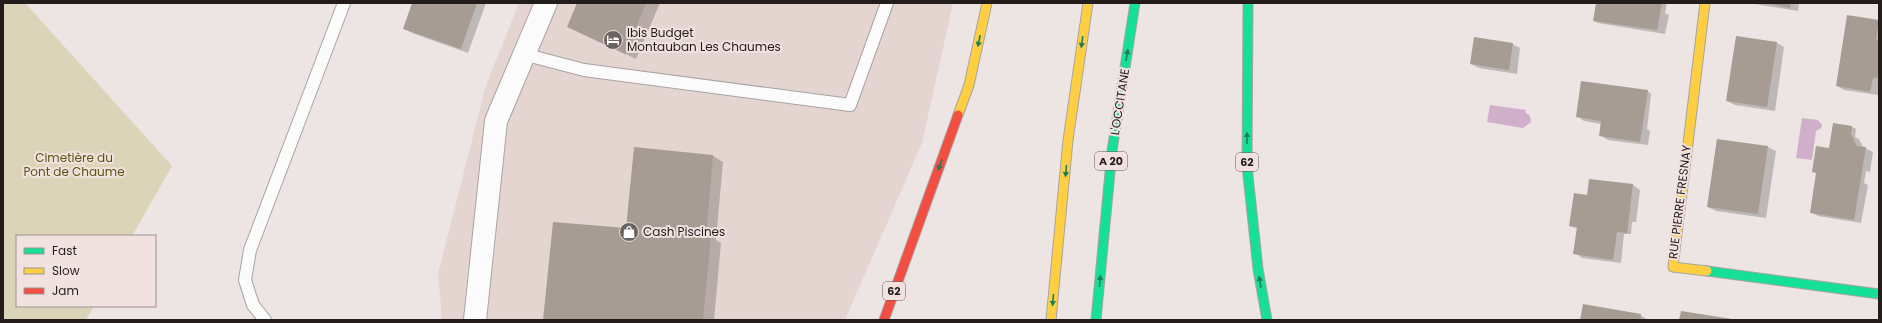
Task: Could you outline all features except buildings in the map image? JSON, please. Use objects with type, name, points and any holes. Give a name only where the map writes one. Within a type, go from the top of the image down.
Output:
[{"type":"main road","name":"62","points":[[884,320],[969,85],[987,3]]},
{"type":"main road","points":[[1052,320],[1068,140],[1088,3]]},
{"type":"main road","name":"L'OCCITANE","points":[[1096,320],[1112,151],[1134,3]]},
{"type":"main road","name":"62","points":[[1248,3],[1247,166],[1258,270],[1267,320]]},
{"type":"main road","name":"RUE PIERRE FRESNAY","points":[[1705,3],[1672,267],[1879,294]]},
{"type":"street","points":[[475,320],[496,121],[523,54],[546,3]]},
{"type":"lane","points":[[265,320],[253,305],[245,280],[250,250],[344,3]]},
{"type":"lane","points":[[523,54],[584,70],[850,105],[887,3]]},
{"type":"shaded area","points":[[519,3],[953,3],[922,143],[845,320],[442,320],[438,274],[486,85]]},
{"type":"shaded area","points":[[1490,105],[1526,110],[1525,112],[1530,116],[1531,122],[1523,128],[1487,122]]},
{"type":"shaded area","points":[[1802,118],[1818,120],[1822,125],[1821,128],[1816,131],[1812,160],[1796,158]]},
{"type":"green space","name":"Cimetière du Pont de Chaume","points":[[3,3],[25,3],[172,166],[133,235],[16,235],[16,307],[93,307],[86,320],[3,320]]},
{"type":"traffic: fast","points":[[1096,320],[1112,151],[1135,3]]},
{"type":"traffic: fast","points":[[1248,3],[1247,166],[1258,269],[1267,320]]},
{"type":"traffic: fast","points":[[1707,271],[1879,294]]},
{"type":"traffic: slow","points":[[958,115],[969,85],[987,3]]},
{"type":"traffic: slow","points":[[1051,320],[1068,140],[1088,3]]},
{"type":"traffic: slow","points":[[1705,3],[1673,267],[1707,271]]},
{"type":"traffic: jam","points":[[884,320],[958,115]]},
{"type":"place","name":"Ibis Budget Montauban Les Chaumes","points":[[613,40]]},
{"type":"place","name":"Cash Piscines","points":[[629,232]]}]
